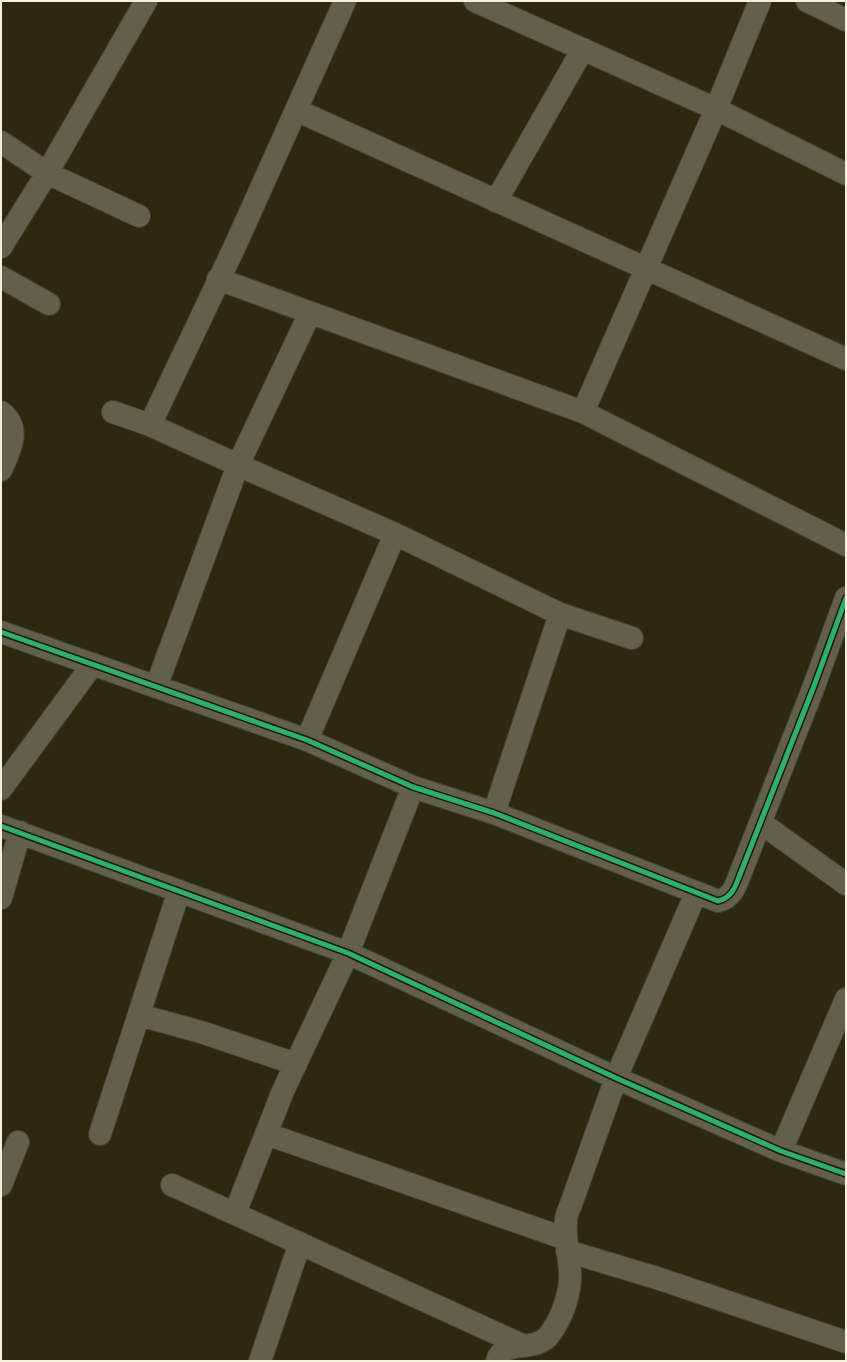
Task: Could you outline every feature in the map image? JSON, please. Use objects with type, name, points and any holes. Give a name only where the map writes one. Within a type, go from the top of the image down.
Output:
[{"type":"street","points":[[1,246],[47,173],[146,1]]},
{"type":"street","points":[[150,425],[218,279],[235,246],[345,1]]},
{"type":"street","points":[[475,1],[716,110],[846,174]]},
{"type":"street","points":[[583,412],[716,110],[760,1]]},
{"type":"street","points":[[807,1],[846,20]]},
{"type":"street","points":[[496,200],[583,50]]},
{"type":"street","points":[[296,110],[846,359]]},
{"type":"street","points":[[1,142],[47,173],[139,216]]},
{"type":"street","points":[[1,277],[49,304]]},
{"type":"street","points":[[218,279],[583,412],[846,545]]},
{"type":"street","points":[[156,686],[238,465],[310,313]]},
{"type":"street","points":[[1,412],[8,417],[13,428],[13,438],[1,470]]},
{"type":"street","points":[[113,412],[150,425],[395,534],[560,614],[632,638]]},
{"type":"street","points":[[307,740],[395,534]]},
{"type":"street","points":[[1,632],[307,740],[413,788],[494,813],[718,901],[728,896],[734,890],[814,686],[846,598]]},
{"type":"street","points":[[494,813],[560,614]]},
{"type":"street","points":[[1,789],[93,664]]},
{"type":"street","points":[[235,1213],[283,1092],[348,953],[413,788]]},
{"type":"street","points":[[761,823],[846,884]]},
{"type":"street","points":[[1,898],[10,829],[348,953],[616,1078],[781,1151],[846,1174]]},
{"type":"street","points":[[100,1134],[179,891]]},
{"type":"street","points":[[497,1361],[501,1353],[505,1350],[535,1345],[542,1341],[550,1335],[560,1317],[567,1298],[570,1279],[566,1220],[570,1206],[616,1078],[696,893]]},
{"type":"street","points":[[781,1151],[846,1000]]},
{"type":"street","points":[[139,1015],[200,1032],[296,1064]]},
{"type":"street","points":[[267,1134],[657,1278],[846,1342]]},
{"type":"street","points":[[1,1185],[18,1142]]},
{"type":"street","points":[[172,1185],[524,1346]]},
{"type":"street","points":[[260,1361],[300,1243]]},
{"type":"cycle path","points":[[1,632],[307,740],[413,787],[494,813],[718,901],[726,898],[736,885],[814,686],[846,598]]},
{"type":"cycle path","points":[[1,826],[348,953],[616,1078],[781,1151],[846,1174]]}]
